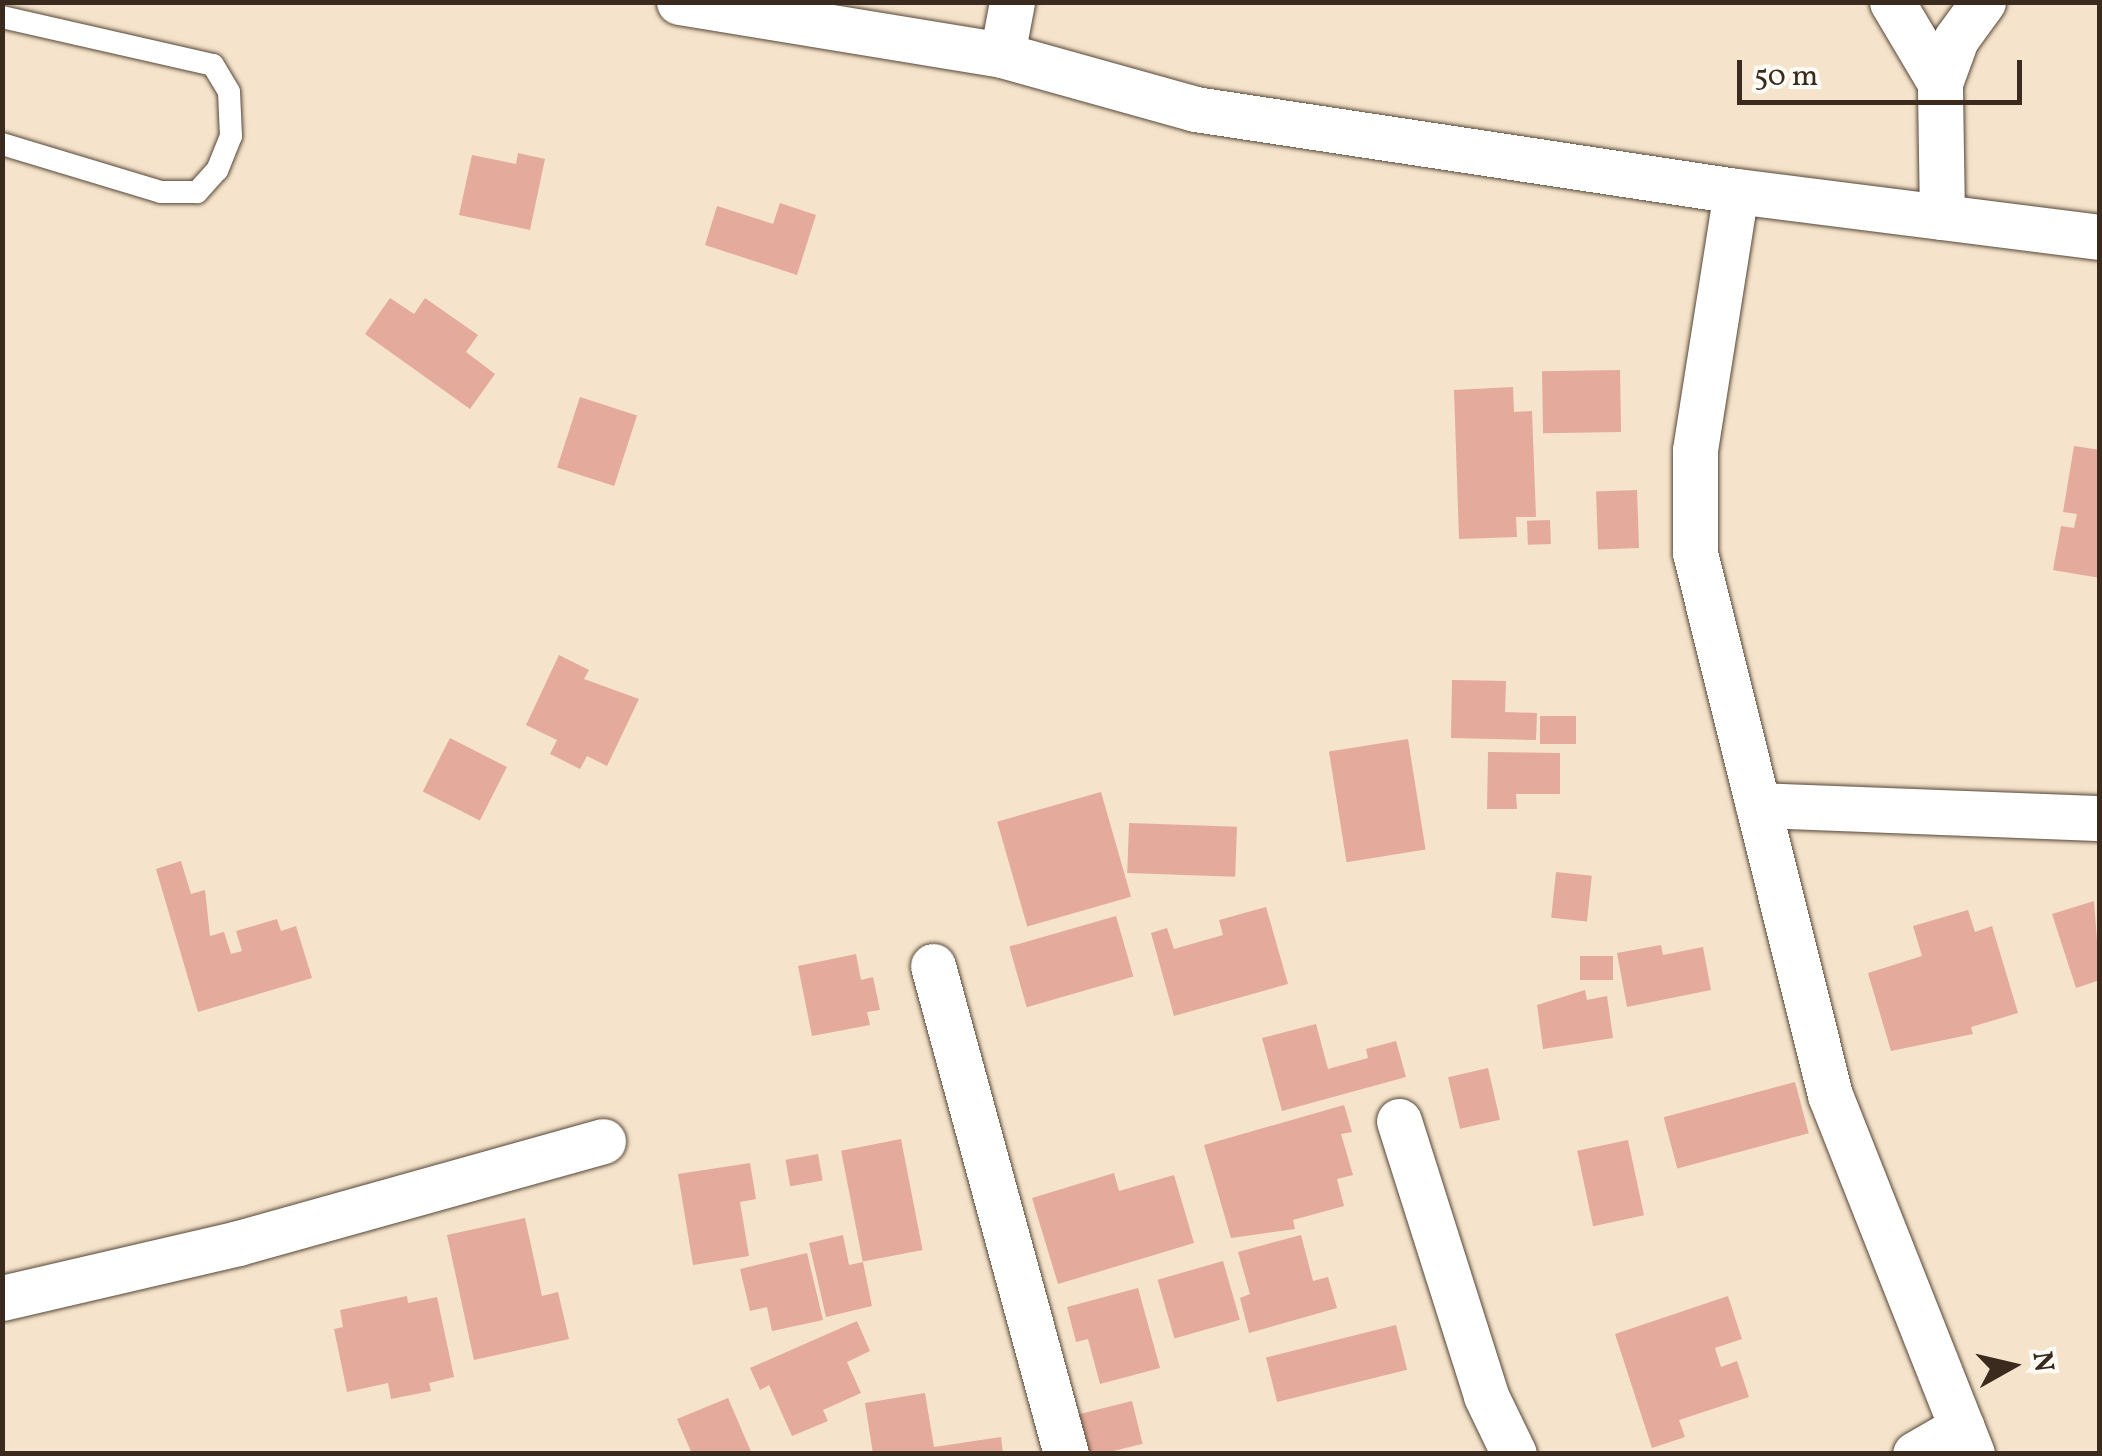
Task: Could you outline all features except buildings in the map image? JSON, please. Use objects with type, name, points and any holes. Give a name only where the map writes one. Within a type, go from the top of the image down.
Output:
[{"type":"street","points":[[679,2],[1002,56],[1195,110],[1736,191],[2100,237]]},
{"type":"street","points":[[1002,56],[1012,2]]},
{"type":"street","points":[[1892,2],[1940,83]]},
{"type":"street","points":[[1942,217],[1940,83],[1956,40],[1983,2]]},
{"type":"street","points":[[1736,191],[1695,450],[1695,552],[1830,1095],[1967,1440],[1915,1454]]},
{"type":"street","points":[[1758,805],[2100,818]]},
{"type":"street","points":[[932,966],[1066,1454]]},
{"type":"street","points":[[1399,1121],[1462,1327],[1514,1454]]},
{"type":"street","points":[[2,1298],[254,1238],[603,1141]]},
{"type":"lane","points":[[2,17],[213,65],[229,92],[231,136],[217,170],[196,192],[161,192],[2,144]]}]
